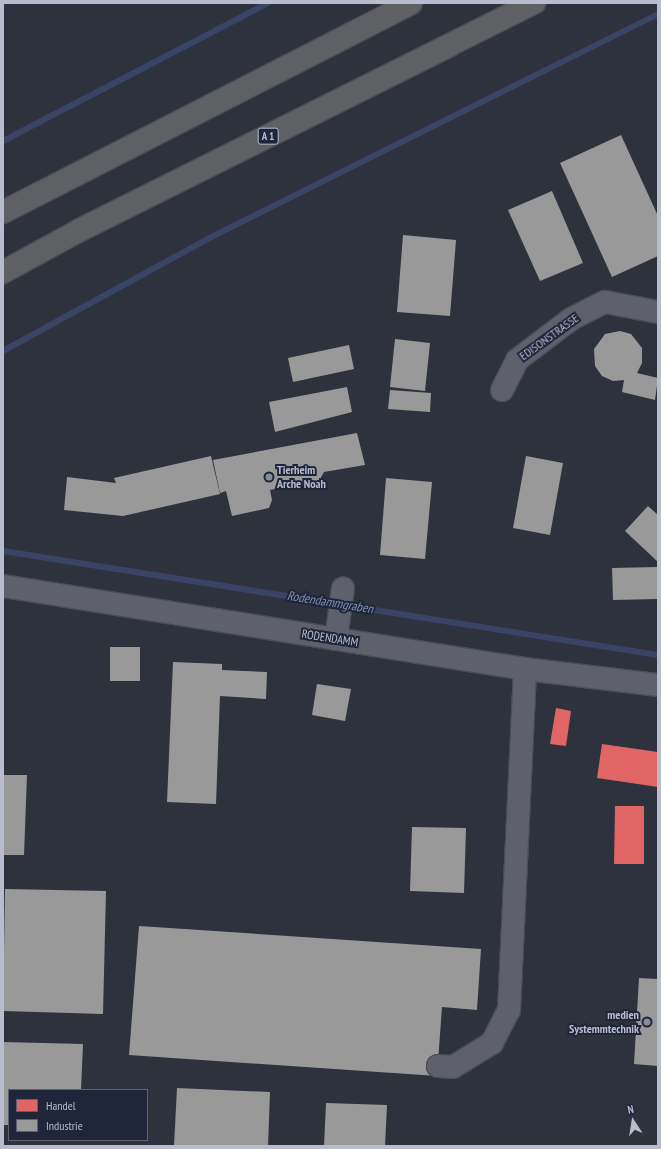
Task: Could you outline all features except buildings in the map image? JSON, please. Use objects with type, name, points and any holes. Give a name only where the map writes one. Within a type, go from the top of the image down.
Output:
[{"type":"highway","points":[[3,212],[411,3]]},
{"type":"highway","name":"A 1","points":[[3,272],[80,230],[534,3]]},
{"type":"street","name":"EDISONSTRASSE","points":[[502,390],[517,360],[571,319],[605,302],[658,312]]},
{"type":"street","name":"RODENDAMM","points":[[3,586],[338,630],[525,668],[658,685]]},
{"type":"street","points":[[338,630],[343,588]]},
{"type":"street","points":[[438,1066],[453,1067],[492,1043],[509,1010],[525,668]]},
{"type":"waterway","points":[[3,141],[268,3]]},
{"type":"waterway","points":[[3,351],[215,235],[658,14]]},
{"type":"waterway","name":"Rodendammgraben","points":[[3,551],[658,655]]},
{"type":"place","name":"Tierheim Arche Noah","points":[[269,477]]},
{"type":"place","name":"medien Systemmtechnik","points":[[647,1022]]}]
